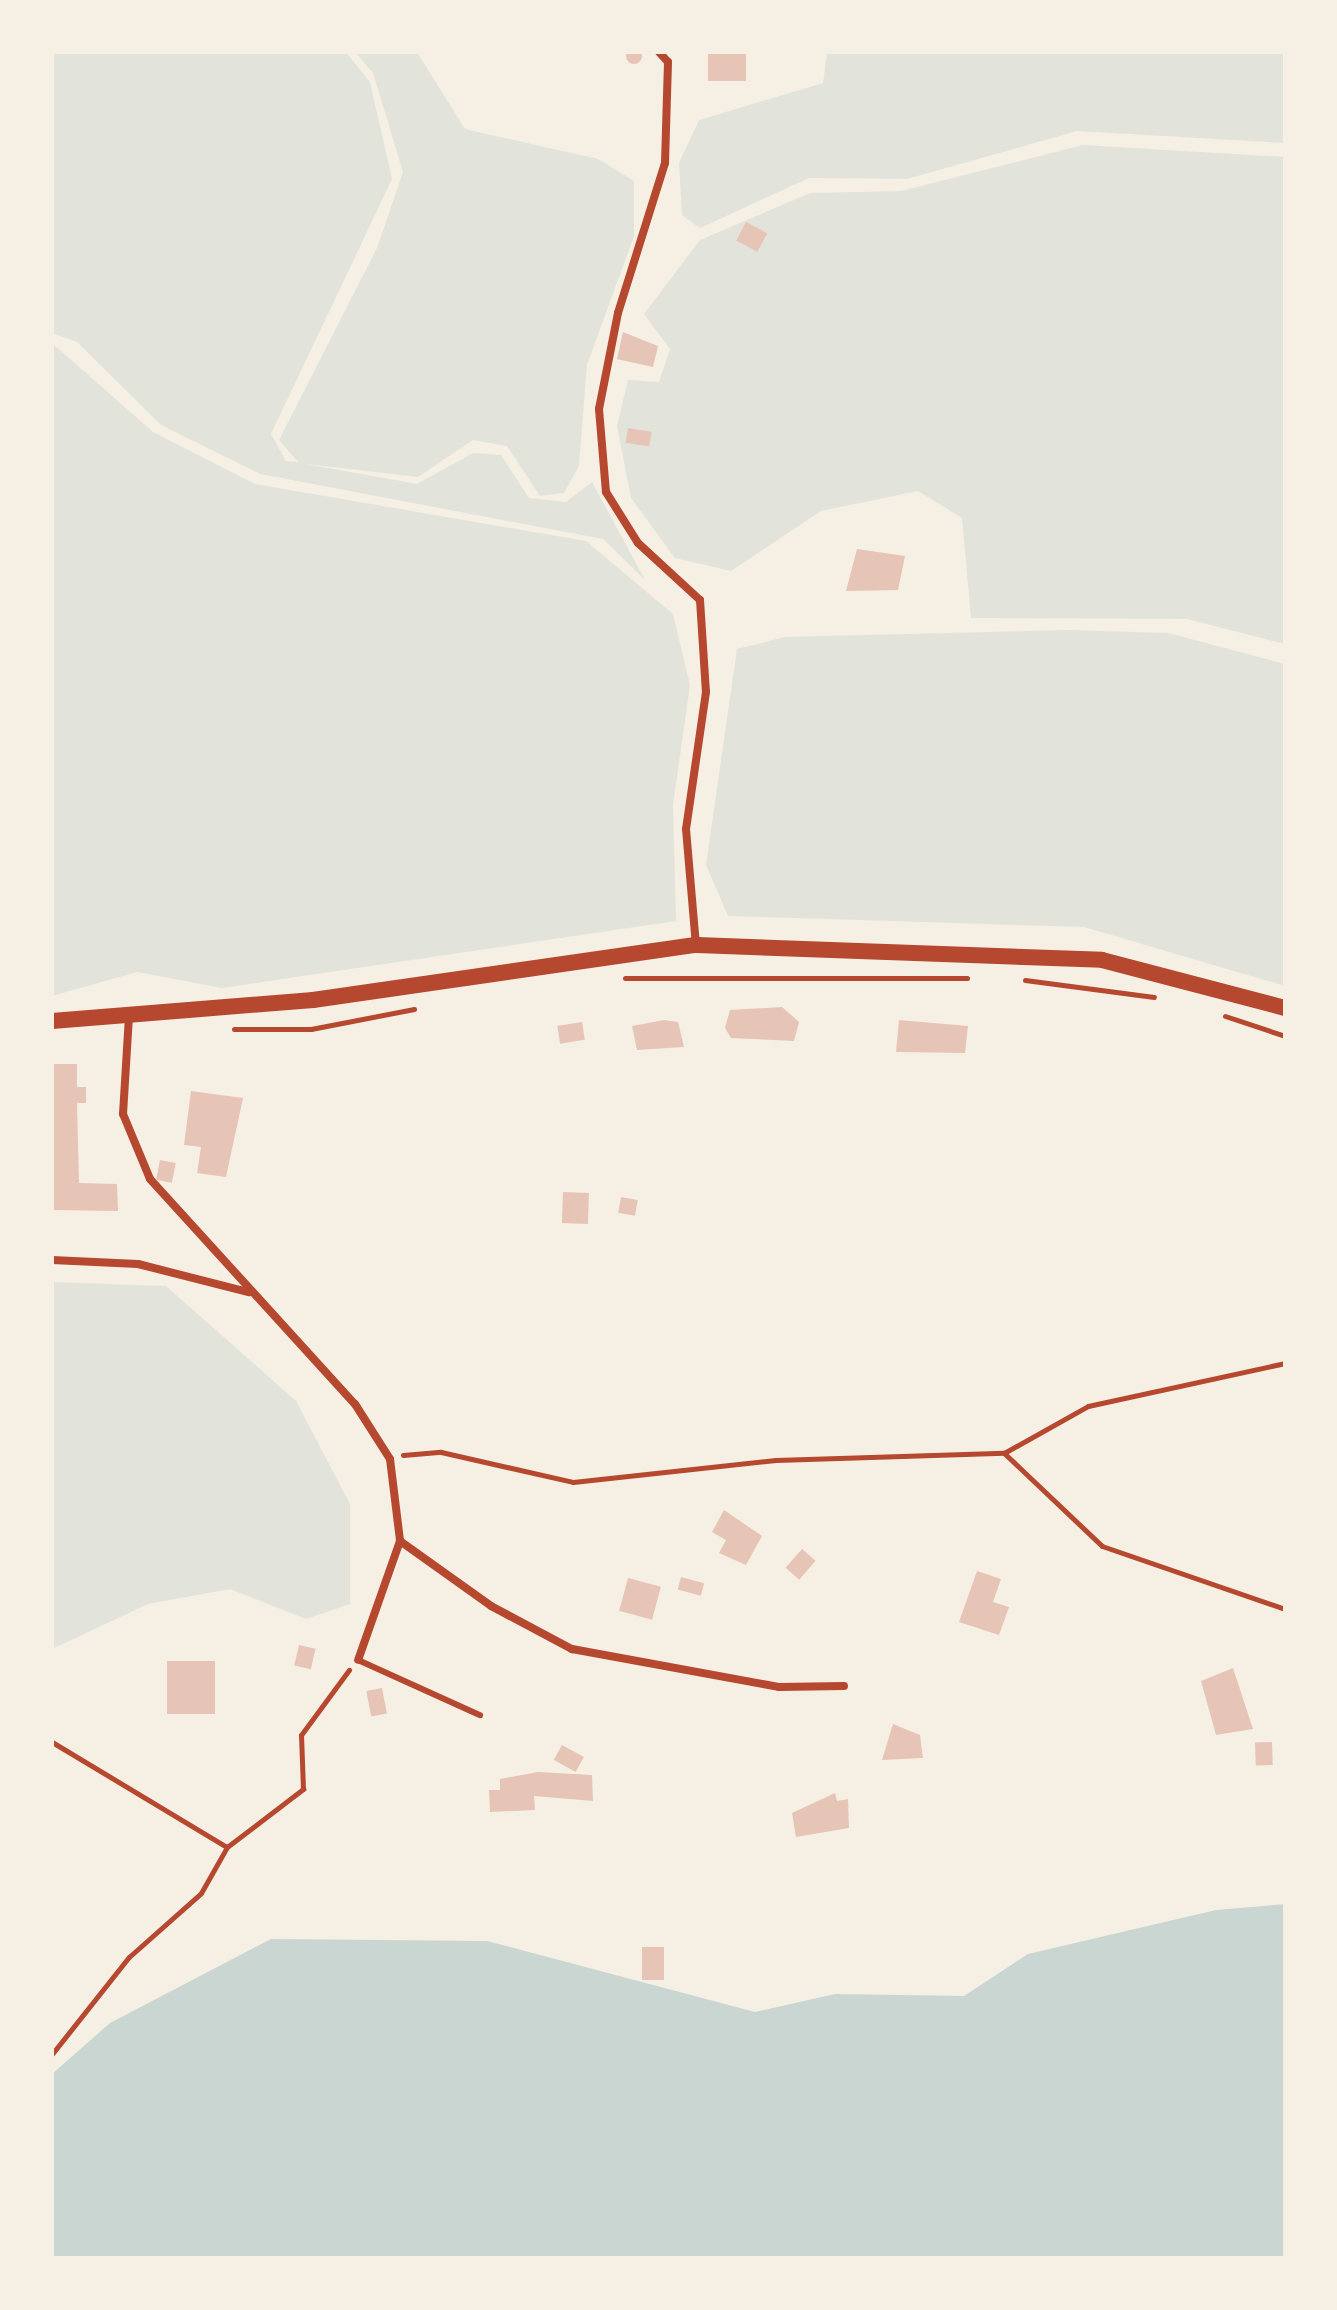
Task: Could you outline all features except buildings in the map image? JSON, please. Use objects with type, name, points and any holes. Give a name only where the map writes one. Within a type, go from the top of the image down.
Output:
[{"type":"main road","points":[[52,1021],[313,1000],[697,945],[1102,960],[1285,1008]]},
{"type":"street","points":[[659,52],[668,62],[665,163],[618,313],[599,409],[606,492],[638,543],[700,600],[706,692],[686,829],[697,945]]},
{"type":"street","points":[[129,1016],[123,1114],[137,1156],[188,1229],[355,1404],[390,1459],[400,1541],[358,1660]]},
{"type":"street","points":[[52,1260],[138,1264],[249,1292]]},
{"type":"street","points":[[400,1541],[491,1606],[572,1649],[779,1687],[844,1686]]},
{"type":"lane","points":[[358,1660],[480,1715]]},
{"type":"path","points":[[609,979],[982,978]]},
{"type":"path","points":[[1012,979],[1098,985],[1172,1001]]},
{"type":"path","points":[[216,1028],[311,1029],[429,1006]]},
{"type":"path","points":[[1213,1012],[1285,1036]]},
{"type":"path","points":[[390,1459],[441,1452],[573,1482],[776,1460],[1004,1453],[1088,1406],[1285,1363]]},
{"type":"path","points":[[1004,1453],[1102,1546],[1285,1609]]},
{"type":"path","points":[[52,2054],[129,1957],[201,1893],[227,1847],[303,1789],[301,1735],[358,1660]]},
{"type":"path","points":[[52,1742],[227,1847]]},
{"type":"shaded area","points":[[52,52],[346,52],[370,82],[392,179],[271,434],[286,461],[298,462],[279,440],[377,248],[403,172],[373,73],[355,52],[417,52],[465,129],[598,159],[634,181],[634,236],[587,365],[579,466],[564,493],[540,496],[507,446],[473,440],[418,477],[306,464],[417,484],[473,453],[501,455],[529,498],[566,502],[592,482],[645,580],[603,539],[260,474],[161,425],[77,342],[52,333]]},
{"type":"shaded area","points":[[827,52],[1285,52],[1285,143],[1077,131],[907,179],[809,178],[700,228],[682,215],[679,163],[699,120],[823,83]]},
{"type":"shaded area","points":[[1083,145],[1285,157],[1285,644],[1187,619],[971,618],[962,518],[918,491],[821,511],[731,571],[675,558],[631,498],[617,426],[628,380],[659,382],[670,349],[644,314],[700,240],[810,193],[901,191]]},
{"type":"shaded area","points":[[52,343],[153,432],[255,484],[586,541],[673,614],[690,685],[673,805],[676,921],[222,988],[137,972],[52,996]]},
{"type":"shaded area","points":[[1069,630],[1168,633],[1285,664],[1285,986],[1084,927],[728,916],[706,865],[737,649],[785,637]]},
{"type":"shaded area","points":[[52,1282],[166,1286],[296,1401],[350,1504],[350,1604],[306,1619],[230,1589],[148,1604],[52,1649]]},
{"type":"shaded area","points":[[1285,1904],[1285,2258],[52,2258],[52,2074],[110,2023],[271,1939],[487,1941],[755,2012],[835,1994],[964,1996],[1028,1954],[1216,1910]]}]
